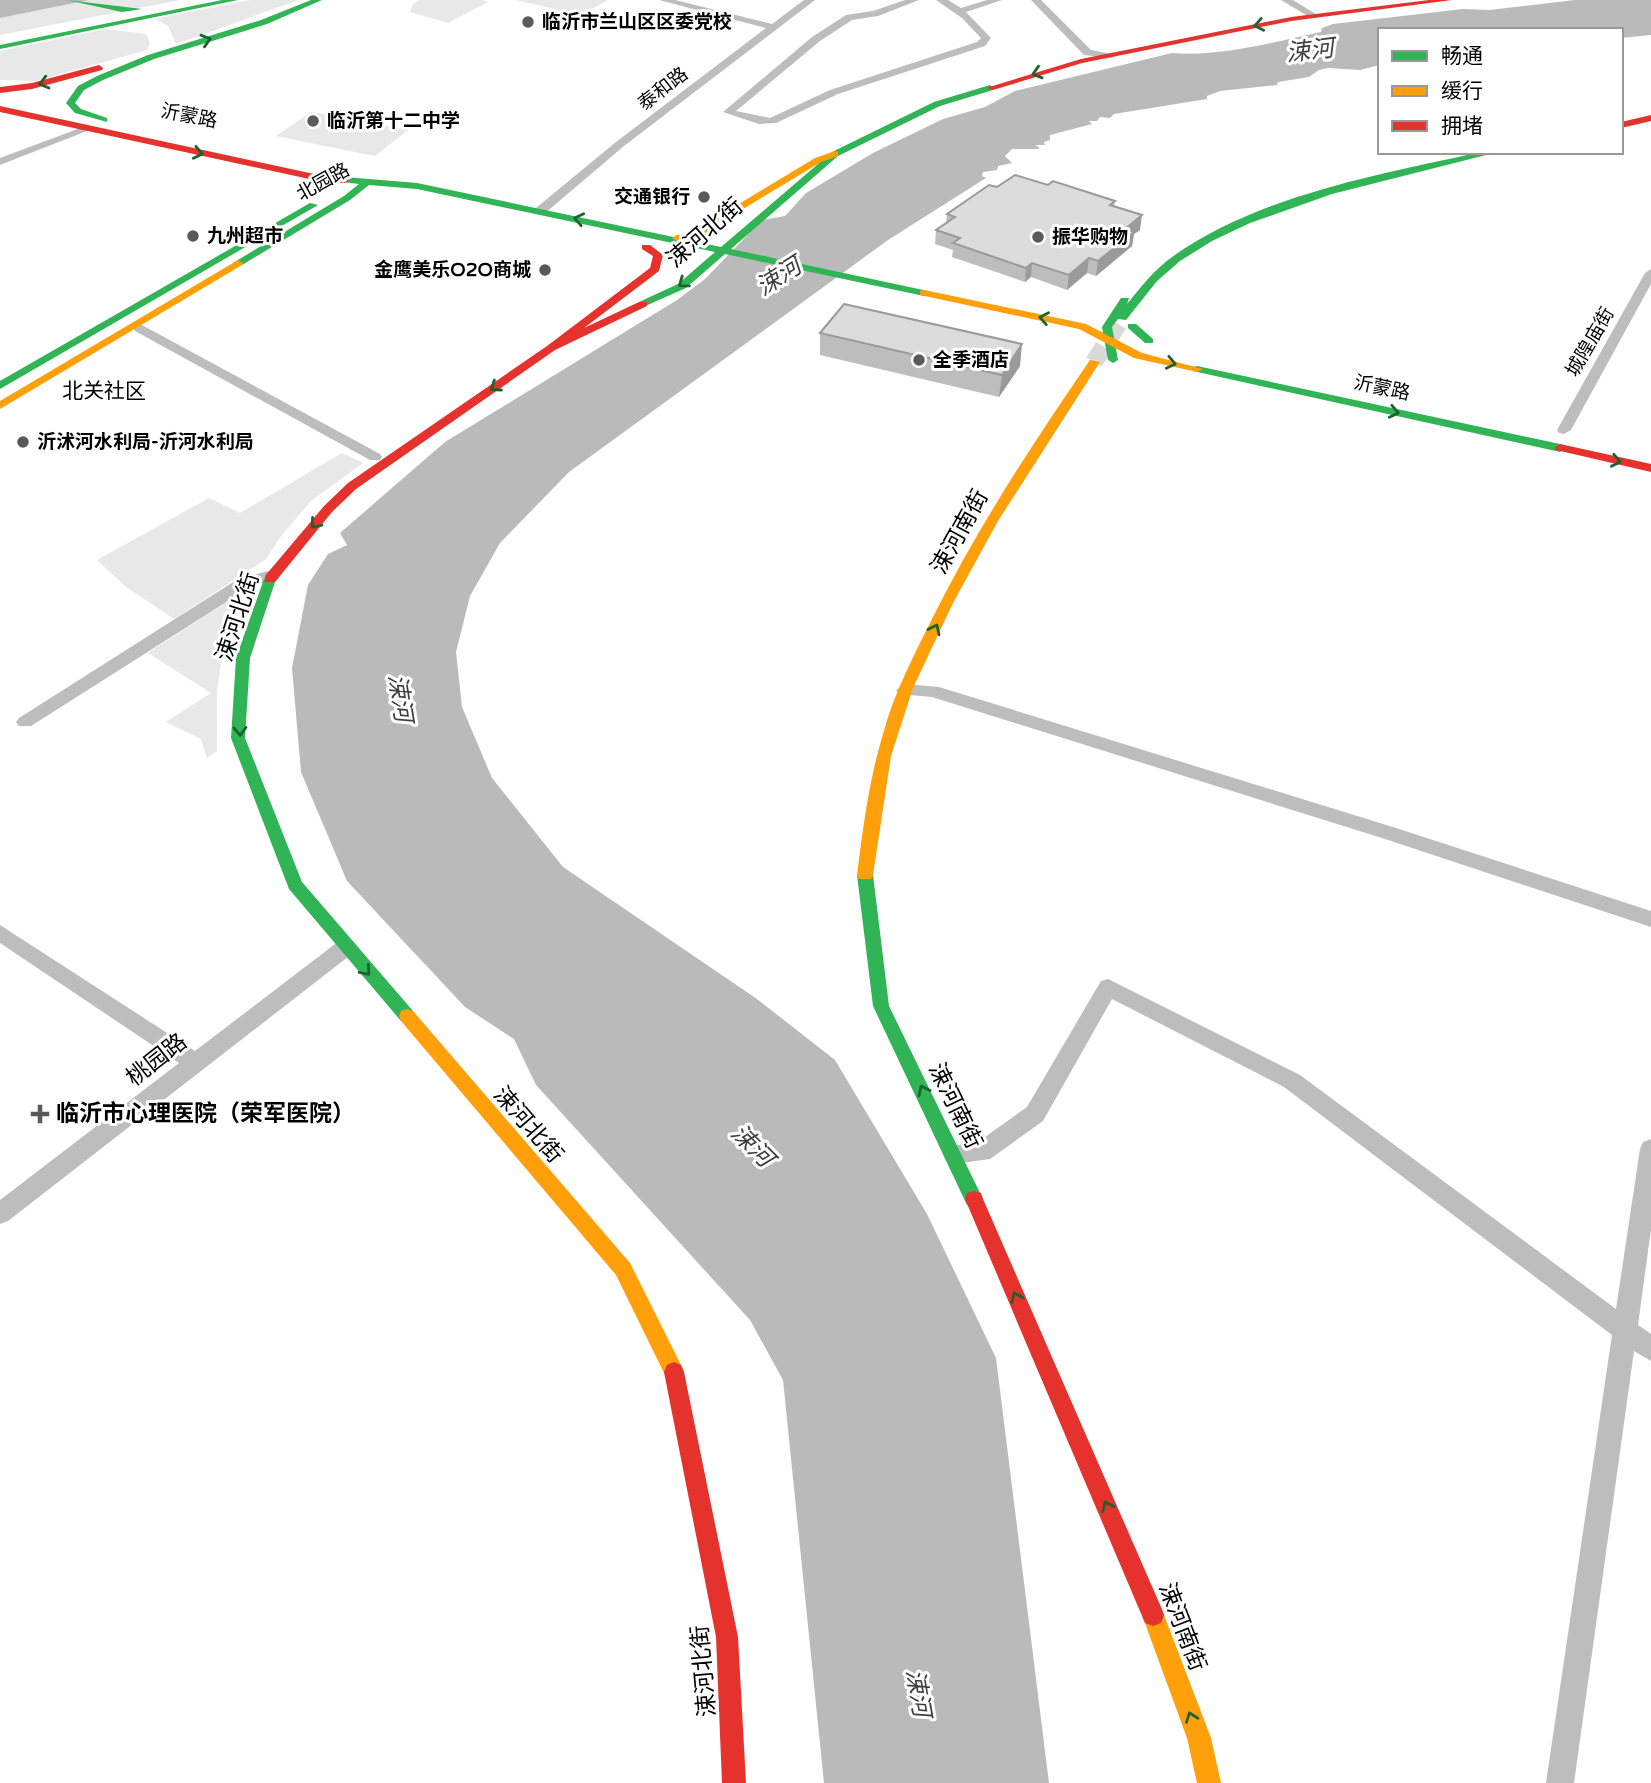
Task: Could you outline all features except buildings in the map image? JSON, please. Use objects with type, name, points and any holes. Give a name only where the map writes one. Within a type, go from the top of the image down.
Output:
[{"type":"main road","points":[[44,30],[71,17],[75,9],[54,0]]},
{"type":"main road","points":[[71,0],[122,10],[156,9]]},
{"type":"main road","points":[[0,39],[202,0]]},
{"type":"main road","points":[[0,47],[234,0]]},
{"type":"main road","points":[[104,120],[78,111],[70,103],[81,88],[151,57],[264,22],[318,0]]},
{"type":"main road","name":"涑河北街","points":[[734,1783],[727,1637],[675,1374],[623,1269],[295,885],[238,738],[243,658],[272,575],[328,509],[352,486],[551,348],[682,286],[835,154],[937,104],[1084,57],[1112,55],[1314,16],[1438,1]]},
{"type":"main road","points":[[0,90],[32,86],[143,57],[160,47],[159,35],[131,26],[107,26]]},
{"type":"main road","name":"沂蒙路","points":[[0,97],[345,169],[410,197],[646,247],[683,260],[852,285],[1082,326],[1138,356],[1651,468]]},
{"type":"main road","name":"沂蒙路","points":[[0,109],[328,180],[417,186],[664,237],[1072,340],[1156,342],[1121,322]]},
{"type":"main road","points":[[0,118],[68,124]]},
{"type":"main road","points":[[1623,125],[1651,118]]},
{"type":"main road","points":[[664,237],[699,236],[745,204],[818,160],[835,154]]},
{"type":"main road","points":[[1021,471],[1022,447],[1087,354],[1108,340],[1152,281],[1175,260],[1206,240],[1320,194],[1371,179],[1485,154]]},
{"type":"main road","points":[[0,386],[307,211],[317,197],[316,187],[313,182],[295,173]]},
{"type":"main road","name":"北园路","points":[[0,397],[307,211],[368,181]]},
{"type":"main road","name":"北园路","points":[[0,406],[347,198],[368,181]]},
{"type":"main road","points":[[709,247],[706,238],[709,234],[755,201],[770,197],[772,206]]},
{"type":"main road","points":[[410,202],[434,202]]},
{"type":"main road","points":[[0,412],[322,220],[363,206]]},
{"type":"main road","points":[[551,348],[655,269],[658,255],[646,247]]},
{"type":"main road","points":[[622,315],[611,315],[608,308],[683,260]]},
{"type":"main road","points":[[167,306],[184,303]]},
{"type":"main road","points":[[1082,326],[1121,322]]},
{"type":"main road","points":[[1112,360],[1108,340],[1121,322]]},
{"type":"main road","points":[[1021,471],[1046,452],[1112,360],[1138,356]]},
{"type":"main road","name":"涑河南街","points":[[1094,362],[1038,444],[980,539],[905,690],[882,764],[865,874],[881,1006],[954,1154],[1141,1583],[1199,1738],[1209,1783]]},
{"type":"street","points":[[664,0],[772,27]]},
{"type":"street","name":"泰和路","points":[[540,211],[620,144],[810,0]]},
{"type":"street","points":[[915,0],[875,14],[849,17],[816,39],[728,112],[759,121],[772,121],[834,92],[981,44],[986,38],[961,11],[941,0]]},
{"type":"street","points":[[961,11],[997,0]]},
{"type":"street","points":[[1035,0],[1084,57]]},
{"type":"street","points":[[1286,0],[1314,16]]},
{"type":"street","points":[[0,162],[87,129]]},
{"type":"street","name":"城隍庙街","points":[[1564,430],[1651,273]]},
{"type":"street","points":[[141,328],[375,457]]},
{"type":"street","points":[[25,722],[244,583],[272,575]]},
{"type":"street","points":[[905,690],[933,691],[1389,833],[1651,919]]},
{"type":"street","points":[[0,933],[196,1063]]},
{"type":"street","name":"桃园路","points":[[0,1214],[346,947]]},
{"type":"street","points":[[954,1154],[982,1152],[1035,1114],[1108,987],[1292,1081],[1651,1349]]},
{"type":"street","points":[[1560,1783],[1651,1149]]},
{"type":"shaded area","points":[[89,0],[181,0],[0,35],[0,18]]},
{"type":"shaded area","points":[[250,0],[299,0],[176,44],[168,26],[155,19]]},
{"type":"shaded area","points":[[420,0],[488,2],[448,23],[410,12],[413,4]]},
{"type":"shaded area","points":[[516,0],[608,0],[581,15]]},
{"type":"shaded area","points":[[106,29],[146,34],[150,43],[147,50],[36,81],[0,80],[0,51]]},
{"type":"shaded area","points":[[311,112],[408,130],[375,156],[276,136]]},
{"type":"shaded area","points":[[342,453],[363,463],[311,501],[281,536],[266,559],[174,619],[125,586],[97,560],[209,498],[240,513]]},
{"type":"shaded area","points":[[243,595],[223,646],[217,693],[217,751],[207,758],[201,739],[166,722],[211,693],[148,653],[235,597]]},
{"type":"water","points":[[0,0],[89,0],[0,18]]},
{"type":"water","name":"涑河","points":[[1575,0],[1651,0],[1651,35],[1623,38],[1623,28],[1378,28],[1378,66],[1360,70],[1328,68],[1309,77],[1278,82],[1277,85],[1220,91],[1207,96],[1207,99],[1114,114],[1110,118],[1100,117],[1097,121],[1089,121],[1092,124],[1050,135],[1050,140],[1044,142],[1045,145],[1035,145],[1040,148],[1038,149],[1012,149],[1005,156],[1012,163],[998,166],[997,170],[983,172],[982,176],[986,178],[888,240],[569,472],[500,543],[470,596],[456,652],[462,707],[492,778],[563,867],[757,999],[835,1060],[927,1214],[996,1358],[1049,1783],[824,1783],[783,1380],[750,1320],[536,1085],[514,1039],[465,1007],[347,881],[301,772],[292,668],[308,585],[328,554],[347,545],[340,533],[445,442],[677,300],[705,279],[762,220],[785,216],[806,193],[873,153],[943,119],[985,107],[1015,91],[1172,53],[1209,53],[1247,48],[1321,32],[1322,28],[1333,24],[1463,9],[1489,10]]},
{"type":"tunnel","points":[[1094,362],[1122,318]]},
{"type":"traffic: fast","points":[[71,0],[122,10],[138,9]]},
{"type":"traffic: fast","points":[[0,47],[234,0]]},
{"type":"traffic: fast","points":[[104,120],[78,111],[70,103],[81,88],[151,57],[264,22],[318,0]]},
{"type":"traffic: fast","points":[[643,304],[682,286],[835,154],[937,104],[990,88]]},
{"type":"traffic: fast","points":[[1122,318],[1168,265],[1209,239],[1246,221],[1329,192],[1485,154]]},
{"type":"traffic: fast","points":[[345,180],[417,186],[924,293]]},
{"type":"traffic: fast","points":[[238,263],[347,198],[368,181]]},
{"type":"traffic: fast","points":[[0,386],[313,205]]},
{"type":"traffic: fast","points":[[1113,360],[1107,327],[1125,300]]},
{"type":"traffic: fast","points":[[1132,326],[1149,341]]},
{"type":"traffic: fast","points":[[1197,369],[1560,448]]},
{"type":"traffic: fast","points":[[270,579],[243,658],[238,738],[295,885],[407,1016]]},
{"type":"traffic: fast","points":[[865,875],[881,1006],[974,1199]]},
{"type":"traffic: slow","points":[[677,238],[699,236],[745,204],[818,160],[835,154]]},
{"type":"traffic: slow","points":[[0,406],[238,263]]},
{"type":"traffic: slow","points":[[924,293],[1082,326],[1138,356],[1197,369]]},
{"type":"traffic: slow","points":[[865,875],[874,804],[884,756],[906,688],[946,603],[992,521],[1094,362]]},
{"type":"traffic: slow","points":[[407,1016],[623,1269],[674,1372]]},
{"type":"traffic: slow","points":[[1153,1615],[1199,1738],[1209,1783]]},
{"type":"traffic: jam","points":[[990,88],[1081,61],[1291,19],[1448,0]]},
{"type":"traffic: jam","points":[[0,90],[32,86],[99,68]]},
{"type":"traffic: jam","points":[[0,109],[328,180],[345,180]]},
{"type":"traffic: jam","points":[[1623,125],[1651,118]]},
{"type":"traffic: jam","points":[[551,348],[655,269],[658,255],[646,247]]},
{"type":"traffic: jam","points":[[270,579],[328,509],[352,486],[551,348],[643,304]]},
{"type":"traffic: jam","points":[[1560,448],[1651,468]]},
{"type":"traffic: jam","points":[[974,1199],[1153,1615]]},
{"type":"traffic: jam","points":[[674,1372],[727,1637],[734,1783]]},
{"type":"place","name":"临沂市兰山区区委党校","points":[[528,22]]},
{"type":"place","name":"临沂第十二中学","points":[[313,121]]},
{"type":"place","name":"交通银行","points":[[704,197]]},
{"type":"place","name":"九州超市","points":[[193,236]]},
{"type":"place","name":"振华购物","points":[[1038,237]]},
{"type":"place","name":"金鹰美乐O2O商城","points":[[545,270]]},
{"type":"place","name":"全季酒店","points":[[919,360]]},
{"type":"place","name":"沂沭河水利局-沂河水利局","points":[[23,442]]},
{"type":"place","name":"临沂市心理医院（荣军医院）","points":[[40,1114]]},
{"type":"district","name":"北关社区","points":[[104,391]]}]
